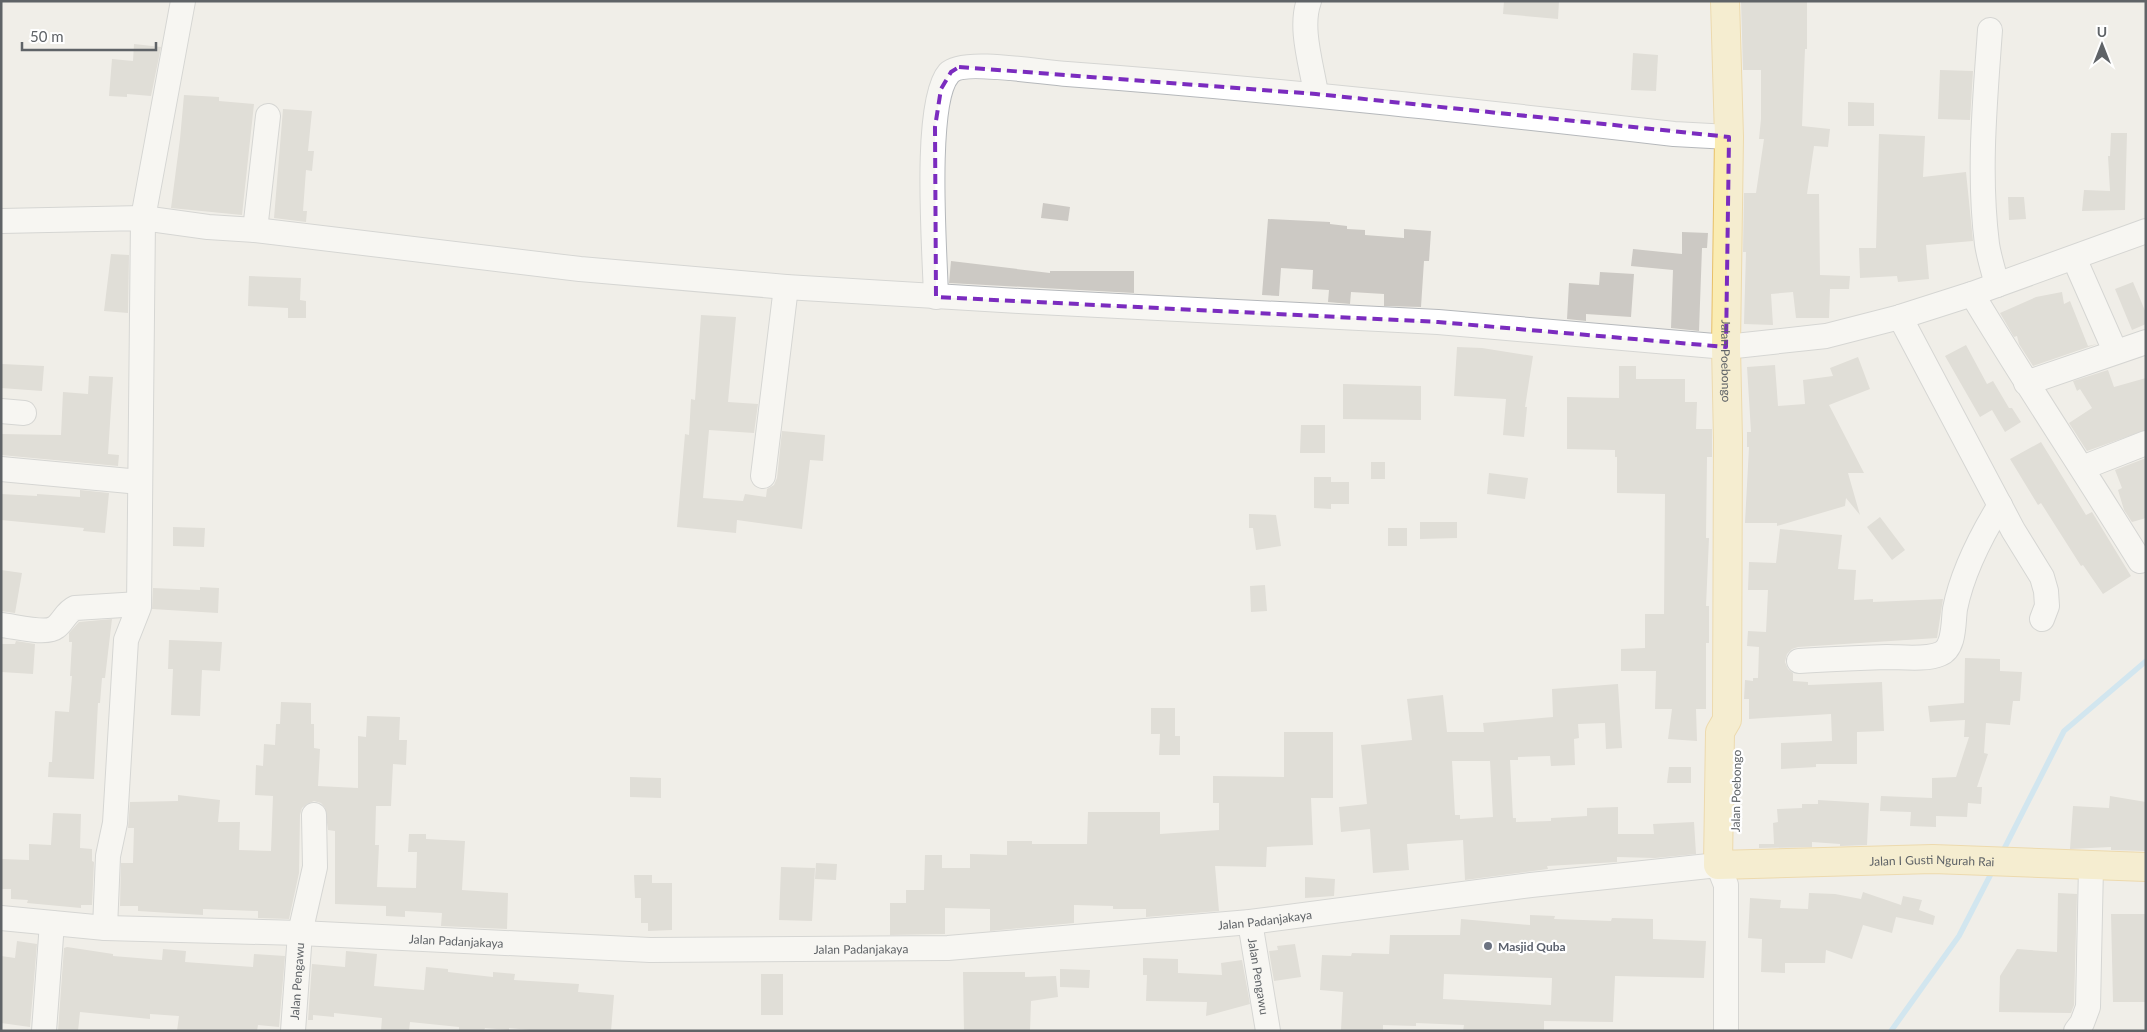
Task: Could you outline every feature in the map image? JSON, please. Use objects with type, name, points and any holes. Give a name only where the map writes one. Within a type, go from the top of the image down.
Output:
[{"type":"main road","name":"Jalan Poebongo","points":[[1725,1],[1729,137],[1726,347],[1728,440],[1727,720],[1720,732],[1726,872]]},
{"type":"main road","name":"Jalan I Gusti Ngurah Rai","points":[[1726,872],[1933,859],[2146,867]]},
{"type":"street","points":[[105,928],[108,856],[115,824],[126,640],[139,612],[143,218],[183,1]]},
{"type":"street","points":[[1309,1],[1306,10],[1306,29],[1316,94]]},
{"type":"street","points":[[1990,30],[1984,116],[1983,199],[1988,246],[1997,285]]},
{"type":"street","points":[[936,297],[933,170],[935,127],[941,89],[951,72],[958,67],[982,66],[1316,94],[1674,134],[1729,137]]},
{"type":"street","points":[[255,230],[268,116]]},
{"type":"street","points":[[1,220],[143,218],[208,227],[255,230],[580,268],[786,287],[936,297],[1438,322],[1726,347],[1826,336],[1900,317],[2074,258],[2146,230]]},
{"type":"street","points":[[2074,258],[2115,351]]},
{"type":"street","points":[[763,476],[786,287]]},
{"type":"street","points":[[1972,294],[2026,383],[2140,561]]},
{"type":"street","points":[[1900,317],[2000,505],[2042,577],[2047,606],[2042,619]]},
{"type":"street","points":[[2026,383],[2115,351],[2146,342]]},
{"type":"street","points":[[2082,468],[2146,443]]},
{"type":"street","points":[[1,469],[140,482]]},
{"type":"street","points":[[1799,661],[1918,657],[1941,654],[1948,648],[1951,640],[1955,610],[1965,578],[1986,529],[2000,505]]},
{"type":"street","points":[[1,625],[45,631],[54,629],[68,612],[75,608],[139,604]]},
{"type":"street","name":"Jalan Pengawu","points":[[293,1031],[300,933],[315,867],[314,815]]},
{"type":"street","points":[[2076,1031],[2082,1023],[2088,1001],[2091,866]]},
{"type":"street","points":[[1726,872],[1726,1031]]},
{"type":"street","name":"Jalan Padanjakaya","points":[[1,918],[105,928],[300,933],[650,950],[938,948],[1250,922],[1531,884],[1726,872]]},
{"type":"street","name":"Jalan Pengawu","points":[[1250,922],[1268,1031]]},
{"type":"street","points":[[44,1031],[52,923]]},
{"type":"highlighted area","points":[[959,67],[1316,94],[1729,137],[1726,347],[1438,322],[936,297],[935,127],[941,89],[951,72]]},
{"type":"building","points":[[1504,1],[1559,1],[1558,19],[1503,14]]},
{"type":"building","points":[[1741,1],[1807,1],[1807,49],[1805,49],[1802,126],[1830,129],[1828,147],[1814,146],[1807,194],[1819,194],[1820,275],[1850,276],[1849,289],[1830,289],[1829,318],[1796,318],[1793,292],[1771,294],[1773,325],[1744,324],[1746,252],[1743,252],[1744,193],[1756,193],[1764,139],[1759,139],[1761,70],[1743,70]]},
{"type":"building","points":[[134,44],[161,47],[151,96],[127,94],[127,97],[109,96],[112,59],[133,61]]},
{"type":"building","points":[[1633,53],[1658,55],[1656,91],[1631,90]]},
{"type":"building","points":[[1940,70],[1973,71],[1970,120],[1938,119]]},
{"type":"building","points":[[184,95],[219,97],[219,101],[254,104],[242,215],[171,208]]},
{"type":"building","points":[[1848,102],[1874,103],[1874,126],[1848,126]]},
{"type":"building","points":[[283,109],[312,111],[308,151],[314,151],[312,171],[306,170],[303,211],[307,211],[306,222],[274,218]]},
{"type":"building","points":[[2111,133],[2127,133],[2125,210],[2082,211],[2084,190],[2110,191],[2108,156],[2110,156]]},
{"type":"building","points":[[1879,134],[1925,136],[1923,177],[1966,172],[1973,241],[1926,245],[1929,279],[1898,282],[1897,276],[1860,278],[1859,248],[1876,248]]},
{"type":"building","points":[[2008,197],[2024,197],[2026,219],[2009,220]]},
{"type":"building","points":[[1043,203],[1070,207],[1068,221],[1041,218]]},
{"type":"building","points":[[1268,219],[1330,222],[1330,224],[1347,226],[1347,229],[1365,230],[1365,235],[1404,238],[1404,229],[1431,231],[1429,261],[1424,261],[1421,307],[1384,306],[1384,294],[1351,292],[1350,304],[1328,302],[1329,290],[1312,289],[1313,270],[1281,268],[1279,296],[1262,295]]},
{"type":"building","points":[[1682,232],[1708,233],[1707,248],[1702,248],[1699,331],[1671,328],[1673,270],[1631,266],[1633,249],[1682,254]]},
{"type":"building","points":[[111,254],[129,255],[128,313],[104,311]]},
{"type":"building","points":[[951,261],[1050,273],[1050,271],[1134,271],[1134,293],[949,283]]},
{"type":"building","points":[[1600,272],[1634,274],[1631,317],[1586,314],[1586,321],[1567,319],[1569,283],[1599,285]]},
{"type":"building","points":[[249,276],[301,278],[300,300],[306,301],[306,318],[288,318],[288,308],[248,306]]},
{"type":"building","points":[[2133,282],[2146,313],[2146,324],[2132,330],[2115,289]]},
{"type":"building","points":[[2062,292],[2064,304],[2070,301],[2088,346],[2097,344],[2033,366],[2019,344],[2017,336],[2014,337],[2000,313],[2036,297]]},
{"type":"building","points":[[701,315],[736,317],[728,402],[758,404],[754,433],[709,430],[703,498],[743,501],[745,494],[766,497],[767,489],[774,485],[777,478],[782,431],[825,435],[823,461],[810,460],[802,529],[737,520],[736,533],[677,527],[685,434],[689,435],[691,399],[695,400]]},
{"type":"building","points":[[1966,345],[1987,384],[1993,381],[2009,408],[2012,408],[2021,422],[2005,432],[1992,410],[1980,417],[1945,356]]},
{"type":"building","points":[[1457,347],[1482,348],[1533,356],[1525,407],[1527,407],[1524,437],[1503,435],[1506,399],[1454,396]]},
{"type":"building","points":[[1858,357],[1870,389],[1829,405],[1864,473],[1848,473],[1860,515],[1846,498],[1845,506],[1777,526],[1777,523],[1745,523],[1749,447],[1747,447],[1747,432],[1751,432],[1747,367],[1775,365],[1778,406],[1805,404],[1803,380],[1833,376],[1830,368]]},
{"type":"building","points":[[2,364],[44,366],[42,391],[1,388]]},
{"type":"building","points":[[1619,366],[1636,366],[1636,379],[1685,379],[1685,402],[1697,402],[1696,429],[1712,429],[1712,457],[1707,457],[1706,538],[1709,538],[1706,606],[1709,606],[1709,643],[1706,643],[1706,709],[1696,709],[1697,741],[1668,739],[1672,709],[1655,709],[1656,671],[1621,671],[1621,649],[1645,648],[1645,614],[1664,614],[1665,494],[1617,493],[1617,457],[1615,457],[1615,450],[1567,449],[1567,397],[1619,398]]},
{"type":"building","points":[[2108,370],[2114,387],[2146,378],[2146,430],[2087,451],[2069,423],[2092,408],[2080,389],[2077,391],[2073,381]]},
{"type":"building","points":[[89,376],[113,377],[108,454],[119,455],[118,466],[1,455],[1,434],[61,435],[63,392],[88,394]]},
{"type":"building","points":[[1343,384],[1421,386],[1421,420],[1343,419]]},
{"type":"building","points":[[1301,425],[1325,425],[1325,453],[1300,453]]},
{"type":"building","points":[[2041,442],[2086,515],[2092,512],[2131,576],[2103,594],[2083,565],[2081,566],[2041,503],[2038,505],[2010,459]]},
{"type":"building","points":[[2146,458],[2146,518],[2132,522],[2124,510],[2118,490],[2122,488],[2115,470]]},
{"type":"building","points":[[1371,462],[1385,462],[1385,479],[1371,479]]},
{"type":"building","points":[[1489,473],[1528,478],[1525,499],[1487,494]]},
{"type":"building","points":[[1314,477],[1331,477],[1331,482],[1349,482],[1349,504],[1331,504],[1331,509],[1314,508]]},
{"type":"building","points":[[80,490],[109,493],[105,533],[83,531],[84,528],[1,520],[1,494],[80,497]]},
{"type":"building","points":[[1249,514],[1276,515],[1281,546],[1256,550],[1253,528],[1249,528]]},
{"type":"building","points":[[1880,517],[1905,550],[1892,560],[1867,527]]},
{"type":"building","points":[[1420,522],[1457,522],[1457,538],[1420,539]]},
{"type":"building","points":[[173,527],[205,528],[204,547],[173,546]]},
{"type":"building","points":[[1388,528],[1407,528],[1407,546],[1388,546]]},
{"type":"building","points":[[1780,529],[1842,535],[1838,569],[1856,570],[1854,600],[1873,599],[1873,602],[1943,599],[1937,638],[1798,647],[1792,649],[1787,654],[1785,662],[1788,669],[1793,673],[1793,681],[1808,682],[1808,685],[1882,682],[1884,731],[1857,732],[1857,764],[1816,764],[1816,767],[1781,769],[1781,743],[1832,741],[1831,714],[1749,719],[1749,699],[1744,699],[1745,680],[1753,681],[1753,678],[1758,678],[1759,647],[1747,646],[1748,631],[1766,632],[1768,590],[1748,590],[1749,562],[1776,563]]},
{"type":"building","points":[[1,570],[22,573],[15,613],[1,611]]},
{"type":"building","points":[[1265,585],[1267,611],[1251,612],[1250,586]]},
{"type":"building","points":[[200,587],[219,588],[218,613],[152,609],[153,588],[200,590]]},
{"type":"building","points":[[112,619],[105,678],[102,678],[100,703],[98,703],[94,779],[48,777],[49,762],[52,762],[55,711],[69,712],[72,642],[69,642],[69,633],[79,622]]},
{"type":"building","points":[[169,640],[222,642],[220,671],[202,670],[200,716],[171,715],[173,669],[168,669]]},
{"type":"building","points":[[16,641],[35,644],[33,674],[1,672],[1,644],[15,644]]},
{"type":"building","points":[[1965,658],[2000,659],[2000,671],[2022,672],[2020,701],[2013,701],[2010,725],[1986,723],[1984,753],[1988,754],[1977,787],[1982,787],[1981,804],[1968,803],[1967,817],[1936,816],[1936,827],[1910,826],[1911,812],[1880,811],[1881,796],[1932,798],[1932,778],[1956,777],[1969,737],[1964,737],[1965,720],[1930,722],[1928,706],[1964,703]]},
{"type":"building","points":[[1618,684],[1622,748],[1606,749],[1605,723],[1578,724],[1579,738],[1574,739],[1575,765],[1551,766],[1550,756],[1518,757],[1518,760],[1510,760],[1513,818],[1516,818],[1516,822],[1551,821],[1551,818],[1587,816],[1587,808],[1618,807],[1618,834],[1654,834],[1653,824],[1694,822],[1696,854],[1655,858],[1617,857],[1617,862],[1547,866],[1548,869],[1465,880],[1463,840],[1407,844],[1409,870],[1373,873],[1370,829],[1341,832],[1339,807],[1367,804],[1361,745],[1412,740],[1407,699],[1443,695],[1447,732],[1484,732],[1483,723],[1553,717],[1552,689]],"holes":[[[1452,761],[1490,761],[1493,817],[1460,819],[1460,815],[1455,815]]]},
{"type":"building","points":[[281,702],[311,703],[311,724],[314,724],[314,748],[320,749],[318,786],[358,788],[358,736],[366,737],[367,716],[400,717],[399,740],[407,740],[406,765],[393,764],[391,806],[376,806],[375,845],[379,845],[377,887],[416,888],[417,852],[408,852],[409,834],[426,834],[426,839],[465,841],[462,890],[508,893],[507,929],[441,926],[442,913],[405,911],[405,917],[386,916],[386,906],[335,904],[335,831],[328,830],[325,808],[321,803],[314,801],[302,808],[300,815],[299,873],[289,919],[258,918],[258,911],[203,909],[203,915],[138,911],[138,906],[120,906],[121,863],[133,863],[134,828],[128,828],[130,802],[178,801],[178,795],[220,800],[218,822],[240,822],[239,850],[271,851],[273,796],[255,795],[256,765],[263,766],[264,744],[275,745],[276,724],[280,724]]},
{"type":"building","points":[[1151,708],[1175,708],[1175,736],[1180,736],[1180,755],[1159,755],[1160,734],[1151,734]]},
{"type":"building","points":[[1284,732],[1333,732],[1333,798],[1311,798],[1313,845],[1267,847],[1266,867],[1215,866],[1219,911],[1146,917],[1146,909],[1113,909],[1113,906],[1074,905],[1074,923],[990,931],[990,909],[945,908],[945,934],[890,935],[890,903],[906,903],[906,890],[924,890],[925,855],[942,855],[942,868],[970,868],[970,854],[1007,855],[1007,841],[1032,841],[1032,844],[1087,844],[1088,812],[1160,812],[1160,834],[1219,830],[1219,803],[1213,803],[1213,776],[1284,777]]},
{"type":"building","points":[[1669,767],[1691,767],[1691,783],[1667,783]]},
{"type":"building","points":[[630,777],[661,778],[661,798],[630,797]]},
{"type":"building","points":[[2110,796],[2146,802],[2146,851],[2111,850],[2111,847],[2070,849],[2073,806],[2109,808]]},
{"type":"building","points":[[1818,800],[1869,803],[1867,845],[1840,846],[1840,844],[1812,842],[1812,847],[1759,848],[1759,844],[1774,844],[1773,823],[1778,822],[1777,809],[1802,808],[1802,804],[1818,804]]},
{"type":"building","points":[[53,813],[81,814],[80,848],[92,849],[92,861],[94,862],[92,905],[81,905],[81,908],[27,903],[28,900],[11,899],[11,889],[1,889],[1,859],[29,860],[29,844],[51,845]]},
{"type":"building","points":[[816,863],[837,864],[836,880],[815,879]]},
{"type":"building","points":[[781,867],[815,868],[812,921],[779,920]]},
{"type":"building","points":[[634,875],[652,875],[652,883],[672,883],[672,930],[648,931],[648,923],[641,923],[641,898],[635,898]]},
{"type":"building","points":[[1305,877],[1335,879],[1334,896],[1305,898]]},
{"type":"building","points":[[1863,892],[1901,905],[1903,896],[1922,900],[1919,910],[1935,916],[1933,925],[1896,917],[1892,933],[1863,925],[1852,959],[1826,950],[1825,963],[1785,963],[1785,973],[1761,972],[1762,939],[1748,938],[1750,898],[1781,900],[1780,908],[1808,909],[1809,893],[1835,894],[1861,899]]},
{"type":"building","points":[[2058,893],[2077,894],[2074,1005],[2071,1013],[1999,1012],[2000,976],[2017,949],[2057,952]]},
{"type":"building","points":[[2111,914],[2146,914],[2146,1002],[2113,1002]]},
{"type":"building","points":[[1530,915],[1555,916],[1554,919],[1611,921],[1612,918],[1653,919],[1653,939],[1706,941],[1704,978],[1615,976],[1613,1022],[1544,1021],[1544,1031],[1463,1031],[1464,1025],[1416,1023],[1416,1026],[1383,1025],[1383,1031],[1341,1030],[1343,992],[1320,990],[1322,955],[1351,956],[1352,953],[1389,954],[1390,935],[1460,935],[1461,919],[1530,925]],"holes":[[[1444,974],[1552,978],[1551,1005],[1443,999]]]},
{"type":"building","points":[[17,941],[37,944],[30,1027],[1,1023],[1,956],[15,958]]},
{"type":"building","points":[[1295,944],[1301,977],[1274,981],[1269,951],[1278,950],[1277,946]]},
{"type":"building","points":[[64,948],[113,954],[113,956],[162,960],[163,949],[186,951],[185,962],[253,967],[254,954],[285,956],[279,1027],[258,1025],[257,1031],[177,1031],[179,1016],[150,1014],[150,1019],[80,1012],[78,1031],[58,1031]]},
{"type":"building","points":[[346,951],[377,954],[374,986],[424,990],[426,967],[448,969],[448,972],[493,977],[493,972],[515,974],[514,980],[579,984],[578,992],[614,995],[611,1031],[540,1031],[485,1028],[484,1031],[459,1031],[459,1027],[410,1022],[409,1031],[381,1031],[382,1018],[334,1013],[334,1017],[313,1015],[313,1020],[308,1020],[312,964],[345,967]]},
{"type":"building","points":[[1143,958],[1178,959],[1178,973],[1222,975],[1221,963],[1242,960],[1250,1004],[1206,1016],[1207,1002],[1146,1001],[1147,975],[1143,975]]},
{"type":"building","points":[[1060,969],[1090,970],[1089,988],[1060,987]]},
{"type":"building","points":[[963,972],[1025,972],[1025,977],[1056,976],[1058,997],[1031,1001],[1030,1031],[964,1031]]},
{"type":"building","points":[[761,974],[783,974],[783,1015],[761,1015]]},
{"type":"waterway","points":[[2002,853],[2064,731],[2146,661]]},
{"type":"waterway","points":[[1891,1031],[1959,936],[1994,868]]},
{"type":"place","name":"Masjid Quba","points":[[1488,946]]}]
